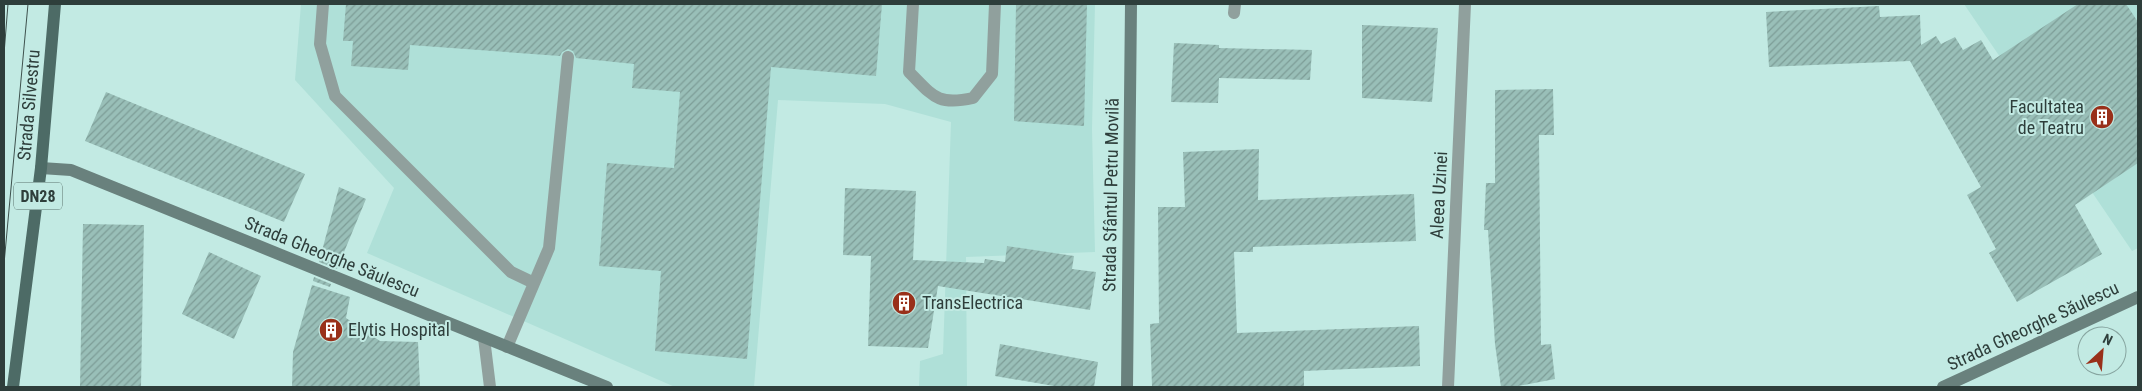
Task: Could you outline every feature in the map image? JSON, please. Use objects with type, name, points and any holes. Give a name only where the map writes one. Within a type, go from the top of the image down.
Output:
[{"type":"main road","name":"Strada Silvestru","points":[[13,387],[41,168],[55,4]]},
{"type":"street","points":[[324,4],[320,44],[335,96],[511,272],[534,283]]},
{"type":"street","points":[[913,4],[909,72],[934,97],[952,102],[973,98],[992,74],[994,4]]},
{"type":"street","name":"Strada Sfântul Petru Movilă","points":[[1127,387],[1131,4]]},
{"type":"street","name":"Aleea Uzinei","points":[[1448,387],[1465,4]]},
{"type":"street","points":[[507,347],[549,248],[568,57]]},
{"type":"street","name":"Strada Gheorghe Săulescu","points":[[41,168],[70,170],[607,387]]},
{"type":"street","name":"Strada Gheorghe Săulescu","points":[[1943,387],[2138,297]]},
{"type":"street","points":[[484,338],[490,387]]},
{"type":"shaded area","points":[[301,4],[1095,4],[1092,129],[1095,252],[966,257],[967,387],[919,387],[920,361],[943,354],[951,122],[885,104],[778,100],[754,387],[675,387],[367,253],[394,188],[295,80]]},
{"type":"shaded area","points":[[1964,4],[2138,4],[2138,248],[2132,251]]},
{"type":"building","points":[[346,4],[882,4],[876,76],[771,67],[747,359],[655,351],[661,271],[599,266],[607,163],[674,168],[680,92],[632,88],[634,64],[576,58],[573,51],[568,49],[562,52],[560,56],[410,45],[408,70],[351,66],[353,41],[343,41]]},
{"type":"building","points":[[1016,4],[1087,4],[1084,126],[1014,121]]},
{"type":"building","points":[[2078,4],[2126,4],[2138,22],[2138,163],[2075,205],[2102,254],[2017,302],[1989,253],[1996,249],[1967,195],[1981,187],[1910,61],[1769,67],[1766,12],[1879,6],[1880,17],[1920,15],[1921,45],[1936,36],[1941,44],[1955,37],[1963,50],[1981,40],[1993,60]]},
{"type":"building","points":[[1362,25],[1438,28],[1432,102],[1362,98]]},
{"type":"building","points":[[1174,43],[1219,45],[1219,48],[1312,50],[1310,80],[1219,78],[1218,103],[1171,102]]},
{"type":"building","points":[[1553,89],[1554,135],[1539,135],[1541,345],[1551,344],[1555,379],[1513,387],[1501,387],[1495,344],[1488,230],[1484,230],[1486,183],[1495,183],[1495,90]]},
{"type":"building","points":[[106,92],[305,174],[284,222],[85,141]]},
{"type":"building","points":[[1259,149],[1258,200],[1414,194],[1416,241],[1253,247],[1253,252],[1234,252],[1237,333],[1419,326],[1420,366],[1304,371],[1304,387],[1152,387],[1150,324],[1159,323],[1158,207],[1185,207],[1183,152]]},
{"type":"building","points":[[339,187],[366,199],[337,269],[319,262]]},
{"type":"building","name":"TransElectrica","points":[[845,188],[916,191],[913,260],[984,263],[985,259],[1005,262],[1007,246],[1074,256],[1072,269],[1096,272],[1090,310],[938,286],[928,348],[868,346],[871,256],[843,255]]},
{"type":"building","points":[[83,224],[144,225],[141,387],[80,387]]},
{"type":"building","points":[[209,252],[261,276],[234,339],[182,314]]},
{"type":"building","points":[[314,277],[331,284],[330,287],[313,281]]},
{"type":"building","name":"Elytis Hospital","points":[[312,285],[350,297],[346,318],[380,341],[418,342],[420,387],[292,387],[293,352]]},
{"type":"building","points":[[1000,344],[1098,362],[1094,387],[1060,387],[995,376]]},
{"type":"tram line","points":[[4,54],[8,4]]},
{"type":"tram line","points":[[4,264],[28,4]]},
{"type":"place","name":"Facultatea de Teatru","points":[[2102,117]]},
{"type":"place","name":"TransElectrica","points":[[904,303]]},
{"type":"place","name":"Elytis Hospital","points":[[331,330]]}]
